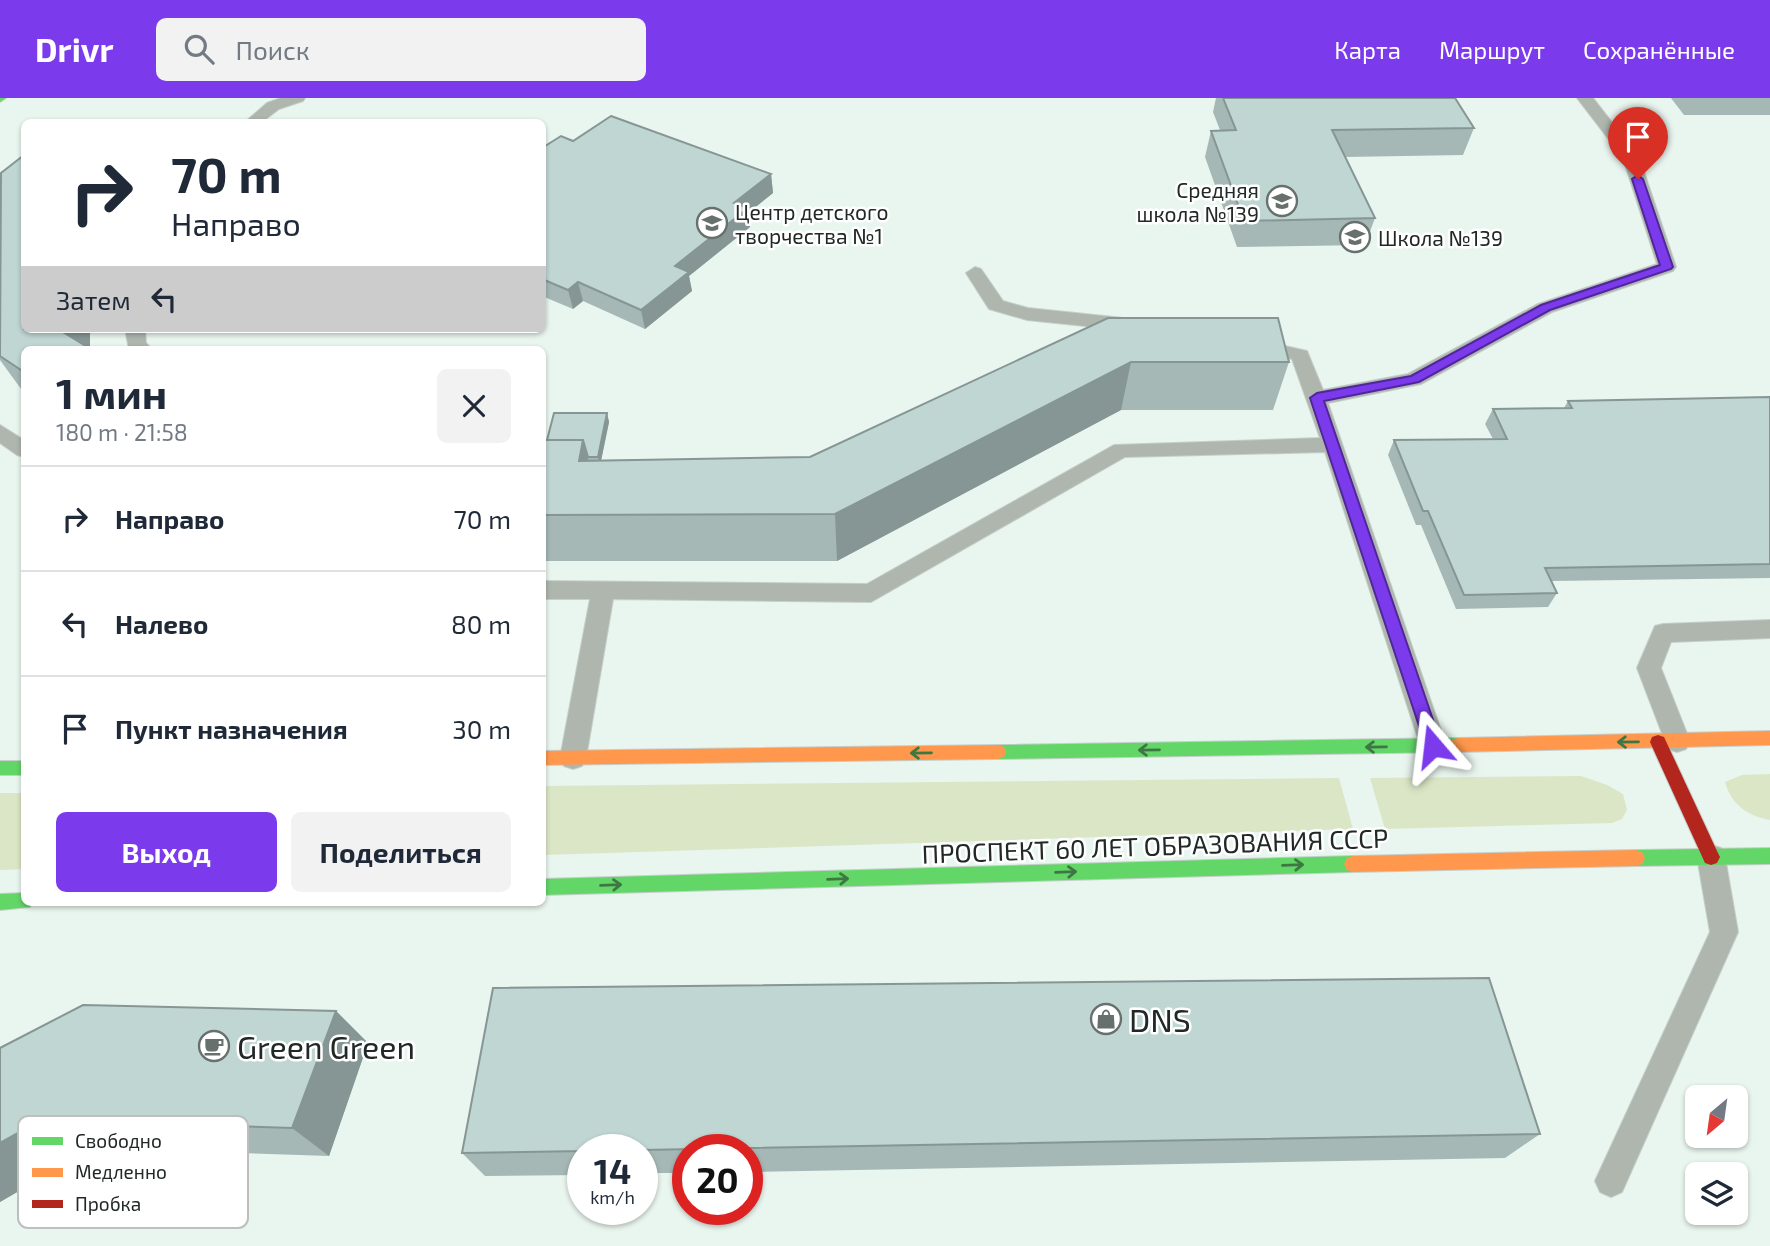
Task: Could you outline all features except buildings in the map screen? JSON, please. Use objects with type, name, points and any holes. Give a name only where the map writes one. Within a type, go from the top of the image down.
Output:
[{"type":"main road","points":[[546,758],[1433,746],[1770,738]]},
{"type":"main road","points":[[1667,741],[1711,857]]},
{"type":"main road","points":[[0,768],[21,768]]},
{"type":"main road","name":"ПРОСПЕКТ 60 ЛЕТ ОБРАЗОВАНИЯ СССР","points":[[546,887],[1364,863],[1770,856]]},
{"type":"main road","points":[[0,902],[21,901]]},
{"type":"lane","points":[[257,119],[273,106],[297,98]]},
{"type":"lane","points":[[1317,398],[1415,379],[1545,308],[1667,267],[1630,156],[1585,98]]},
{"type":"lane","points":[[975,273],[996,305],[1027,314],[1147,327]]},
{"type":"lane","points":[[1238,341],[1300,355],[1333,445],[1433,746]]},
{"type":"lane","points":[[0,432],[21,448]]},
{"type":"lane","points":[[546,590],[871,593],[1121,450],[1333,445]]},
{"type":"lane","points":[[573,758],[603,590]]},
{"type":"lane","points":[[1667,741],[1649,668],[1663,633],[1770,629]]},
{"type":"lane","points":[[1611,1181],[1724,932],[1711,857]]},
{"type":"green space","points":[[1770,774],[1770,820],[1741,808],[1731,797],[1725,782],[1742,775]]},
{"type":"green space","points":[[1581,776],[1623,794],[1627,810],[1622,819],[1612,823],[1385,829],[1370,778]]},
{"type":"green space","points":[[1339,778],[1353,829],[546,855],[546,786]]},
{"type":"green space","points":[[0,793],[21,793],[21,869],[0,870]]},
{"type":"traffic: fast","points":[[998,752],[1458,745]]},
{"type":"traffic: fast","points":[[0,768],[21,768]]},
{"type":"traffic: fast","points":[[1636,858],[1770,856]]},
{"type":"traffic: fast","points":[[546,887],[1353,864]]},
{"type":"traffic: fast","points":[[0,902],[21,901]]},
{"type":"traffic: slow","points":[[1458,745],[1770,738]]},
{"type":"traffic: slow","points":[[546,758],[998,752]]},
{"type":"traffic: slow","points":[[1353,864],[1636,858]]},
{"type":"traffic: jam","points":[[1658,742],[1711,857]]},
{"type":"place","name":"Средняя школа №139","points":[[1282,201]]},
{"type":"place","name":"Центр детского творчества №1","points":[[712,223]]},
{"type":"place","name":"Школа №139","points":[[1355,237]]},
{"type":"place","name":"DNS","points":[[1106,1019]]},
{"type":"place","name":"Green Green","points":[[214,1046]]},
{"type":"route","points":[[1433,746],[1416,687],[1317,398],[1415,379],[1545,308],[1667,267],[1638,179]]}]
